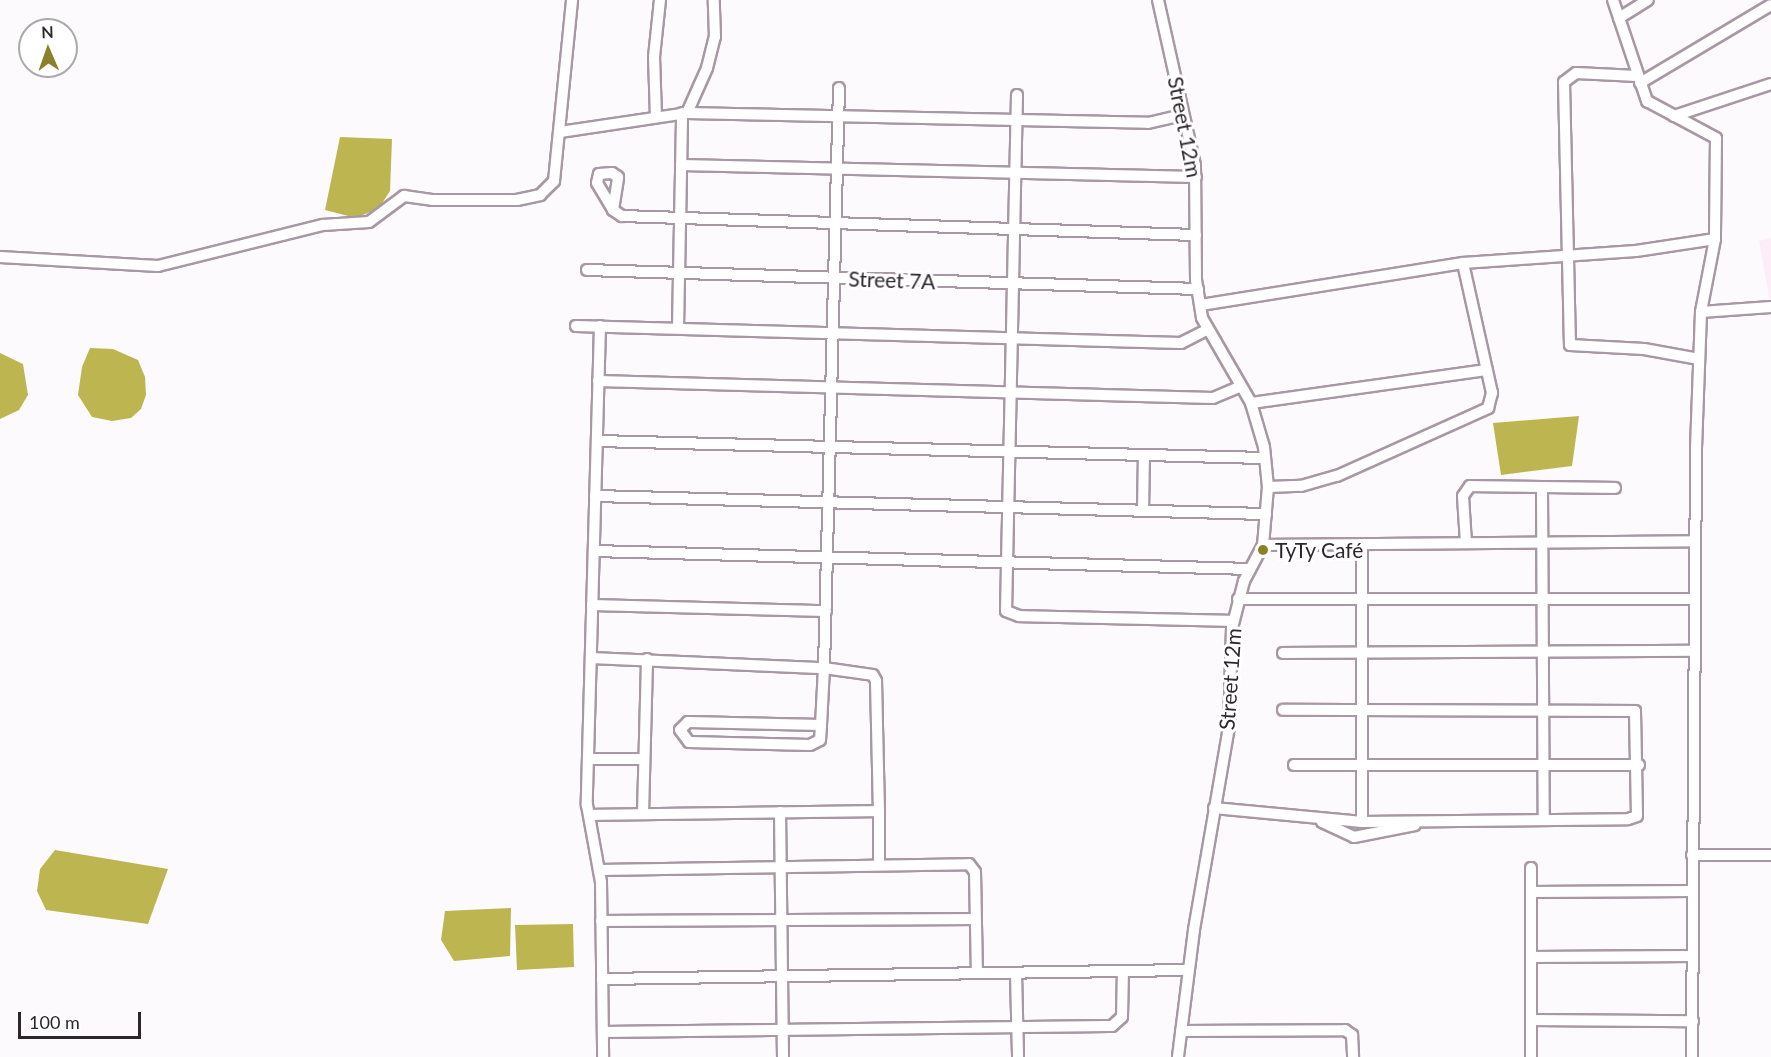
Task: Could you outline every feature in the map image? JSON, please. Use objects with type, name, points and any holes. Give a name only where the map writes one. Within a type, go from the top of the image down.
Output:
[{"type":"street","points":[[0,257],[158,266],[323,225],[369,222],[404,196],[432,200],[518,200],[540,195],[554,181],[572,0]]},
{"type":"street","points":[[656,117],[654,57],[660,0]]},
{"type":"street","points":[[678,328],[684,113],[707,68],[715,37],[714,0]]},
{"type":"street","name":"Street 12m","points":[[1158,0],[1196,177],[1198,289],[1201,305],[1207,330],[1251,403],[1265,458],[1268,487],[1263,544],[1250,569],[1233,621],[1229,727],[1188,970],[1178,1057]]},
{"type":"street","points":[[1613,0],[1647,101],[1716,138],[1715,239],[1701,312],[1699,359],[1693,651],[1692,1057]]},
{"type":"street","points":[[1619,18],[1648,0]]},
{"type":"street","points":[[1699,359],[1606,346],[1571,348],[1564,82],[1576,73],[1639,79],[1771,5]]},
{"type":"street","points":[[1674,116],[1771,84]]},
{"type":"street","points":[[821,725],[688,722],[680,730],[689,742],[791,746],[816,743],[820,740],[821,725],[824,668],[828,558],[839,88]]},
{"type":"street","points":[[1017,95],[1008,562],[1005,601],[1010,615],[1233,621]]},
{"type":"street","points":[[560,132],[684,113],[1148,123],[1183,115]]},
{"type":"street","points":[[681,165],[1196,177]]},
{"type":"street","points":[[613,210],[622,216],[1196,235]]},
{"type":"street","points":[[1201,305],[1463,263],[1567,256],[1715,239]]},
{"type":"street","points":[[1268,487],[1301,486],[1337,476],[1488,408],[1492,401],[1487,370],[1463,263]]},
{"type":"street","name":"Street 7A","points":[[587,270],[1198,289]]},
{"type":"street","points":[[1701,312],[1771,307]]},
{"type":"street","points":[[576,326],[1181,343],[1207,330]]},
{"type":"street","points":[[600,326],[588,759],[589,815],[599,870],[603,1057]]},
{"type":"street","points":[[1251,403],[1487,370]]},
{"type":"street","points":[[598,381],[1213,398],[1241,386]]},
{"type":"street","points":[[597,441],[1265,458]]},
{"type":"street","points":[[1143,511],[1144,455]]},
{"type":"street","points":[[1542,488],[1544,819]]},
{"type":"street","points":[[1466,543],[1466,489],[1615,488]]},
{"type":"street","points":[[595,496],[1266,514]]},
{"type":"street","points":[[1263,544],[1695,541]]},
{"type":"street","points":[[1362,544],[1362,822]]},
{"type":"street","points":[[594,551],[1250,569]]},
{"type":"street","points":[[1239,599],[1694,599]]},
{"type":"street","points":[[592,605],[826,611]]},
{"type":"street","points":[[1283,654],[1693,651]]},
{"type":"street","points":[[591,658],[824,668],[873,675],[876,681],[879,864]]},
{"type":"street","points":[[643,814],[647,659]]},
{"type":"street","points":[[1214,808],[1319,820],[1362,822],[1637,816],[1639,765],[1635,711],[1283,710]]},
{"type":"street","points":[[588,759],[644,759]]},
{"type":"street","points":[[1294,765],[1639,765]]},
{"type":"street","points":[[589,815],[879,811]]},
{"type":"street","points":[[780,812],[783,1057]]},
{"type":"street","points":[[1319,820],[1354,837],[1387,834],[1427,821]]},
{"type":"street","points":[[1692,855],[1771,855]]},
{"type":"street","points":[[599,870],[969,864],[975,872],[976,972]]},
{"type":"street","points":[[1531,868],[1531,1057]]},
{"type":"street","points":[[1531,892],[1692,891]]},
{"type":"street","points":[[601,921],[975,919]]},
{"type":"street","points":[[1531,957],[1692,956]]},
{"type":"street","points":[[602,979],[1188,970]]},
{"type":"street","points":[[603,1032],[1017,1029],[1118,1024],[1123,971]]},
{"type":"street","points":[[1016,973],[1018,1057]]},
{"type":"street","points":[[1531,1020],[1693,1021]]},
{"type":"street","points":[[1181,1031],[1345,1030],[1352,1035],[1353,1057]]},
{"type":"shaded area","points":[[340,137],[392,139],[390,191],[379,208],[356,218],[325,210]]},
{"type":"shaded area","points":[[1771,238],[1771,302],[1770,302],[1759,241]]},
{"type":"shaded area","points":[[90,348],[113,349],[138,360],[145,377],[146,395],[141,409],[131,418],[112,421],[92,417],[78,395],[82,367]]},
{"type":"shaded area","points":[[0,353],[23,364],[28,395],[19,410],[0,419]]},
{"type":"shaded area","points":[[1579,416],[1572,466],[1501,475],[1493,423]]},
{"type":"shaded area","points":[[55,850],[168,869],[148,924],[46,910],[37,891],[40,869]]},
{"type":"shaded area","points":[[511,908],[510,956],[454,961],[441,940],[445,911]]},
{"type":"shaded area","points":[[573,924],[574,967],[517,970],[515,925]]},
{"type":"place","name":"TyTy Café","points":[[1263,550]]}]
